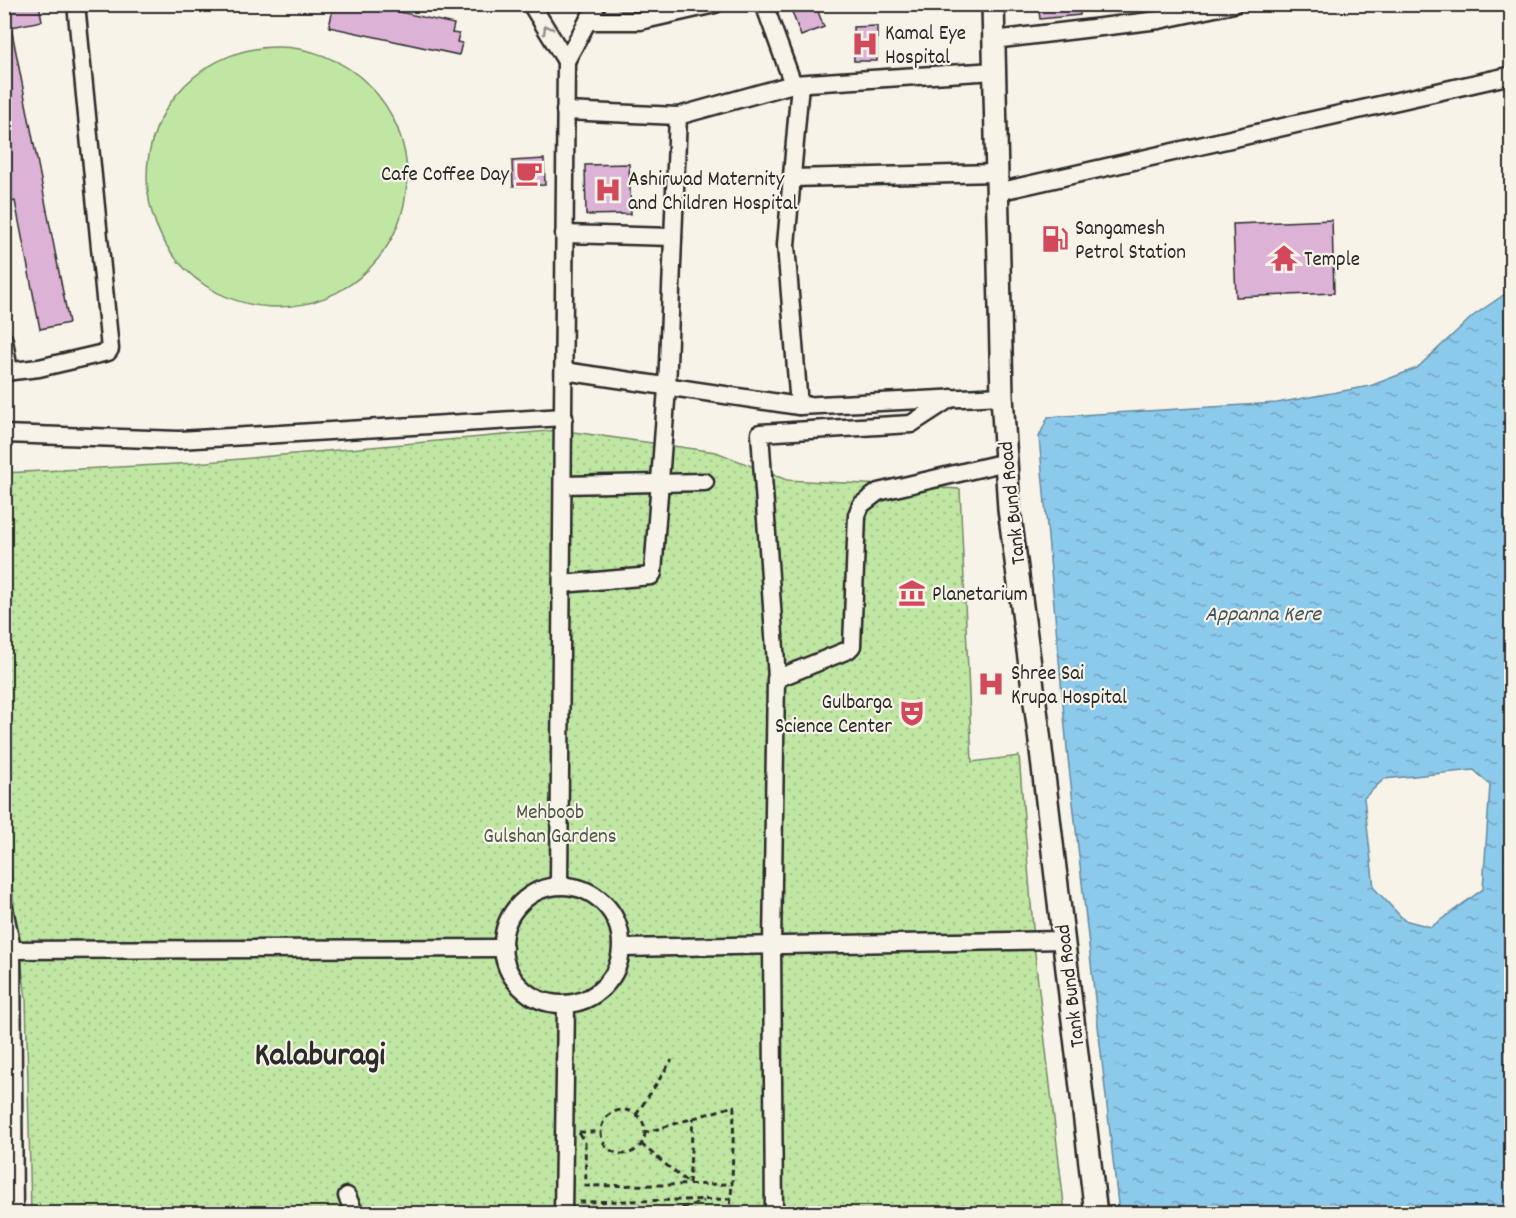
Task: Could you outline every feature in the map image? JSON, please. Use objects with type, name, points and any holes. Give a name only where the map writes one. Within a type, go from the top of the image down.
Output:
[{"type":"main road","name":"Tank Bund Road","points":[[993,4],[1005,462],[1096,1214]]},
{"type":"street","points":[[4,339],[7,372],[39,368],[108,352],[110,349],[76,4]]},
{"type":"street","points":[[531,4],[566,61]]},
{"type":"street","points":[[559,885],[566,61],[597,4]]},
{"type":"street","points":[[588,21],[640,21],[715,4]]},
{"type":"street","points":[[764,4],[796,84],[792,178],[786,245],[799,406]]},
{"type":"street","points":[[994,40],[1159,20],[1234,4]]},
{"type":"street","points":[[565,111],[678,116],[796,84],[994,71]]},
{"type":"street","points":[[792,178],[996,182],[1512,75]]},
{"type":"street","points":[[562,584],[652,575],[667,388],[678,116]]},
{"type":"street","points":[[564,234],[673,237]]},
{"type":"street","points":[[564,370],[667,388],[799,406],[1002,396]]},
{"type":"street","points":[[760,1214],[774,1205],[772,945],[777,678],[760,433],[911,424],[951,398]]},
{"type":"street","points":[[4,434],[179,440],[564,417]]},
{"type":"street","points":[[777,678],[848,650],[852,646],[857,515],[861,505],[878,492],[1005,462]]},
{"type":"street","points":[[563,485],[705,482]]},
{"type":"street","points":[[559,885],[584,889],[604,902],[617,922],[622,948],[614,974],[600,992],[573,1004],[551,1004],[522,989],[506,965],[503,937],[512,912],[534,892],[559,885]]},
{"type":"street","points":[[4,908],[8,949],[9,1170],[14,1214]]},
{"type":"street","points":[[622,948],[1064,940]]},
{"type":"street","points":[[8,949],[504,948]]},
{"type":"street","points":[[563,1208],[566,1004]]},
{"type":"street","points":[[347,1196],[356,1214]]},
{"type":"path","points":[[636,1115],[672,1060]]},
{"type":"path","points":[[644,1133],[734,1106],[732,1184],[730,1209],[727,1214]]},
{"type":"path","points":[[626,1110],[636,1115],[643,1124],[644,1133],[641,1144],[630,1153],[617,1154],[605,1146],[601,1132],[602,1125],[611,1114],[626,1110]]},
{"type":"path","points":[[689,1184],[693,1118]]},
{"type":"path","points":[[575,1127],[585,1143],[586,1186],[732,1184]]},
{"type":"path","points":[[579,1132],[601,1132]]},
{"type":"path","points":[[641,1144],[689,1184]]},
{"type":"path","points":[[674,1214],[676,1209],[709,1199]]},
{"type":"path","points":[[563,1208],[730,1199]]},
{"type":"green space","points":[[264,47],[290,47],[315,52],[338,62],[360,76],[378,94],[392,116],[402,139],[407,177],[402,215],[392,238],[378,260],[360,278],[338,292],[315,302],[290,307],[264,307],[239,302],[216,292],[194,278],[176,260],[162,238],[152,215],[147,190],[147,164],[152,139],[162,116],[176,94],[194,76],[216,62],[239,52]]},
{"type":"green space","name":"Mehboob Gulshan Gardens","points":[[559,430],[716,452],[787,480],[960,489],[972,762],[1019,756],[1036,965],[1065,1213],[31,1213],[26,998],[15,917],[4,802],[4,473],[196,463]]},
{"type":"water","name":"Appanna Kere","points":[[1505,294],[1512,297],[1511,1213],[1119,1213],[1067,749],[1039,437],[1048,417],[1277,403],[1370,386],[1417,368],[1473,316]],"holes":[[[1474,770],[1490,785],[1483,889],[1431,927],[1404,920],[1374,888],[1364,798],[1384,779]]]},
{"type":"building","points":[[4,4],[39,4],[42,21],[11,27],[69,323],[40,329],[15,201],[4,203],[4,171],[9,170],[4,148]]},
{"type":"building","points":[[334,4],[396,4],[395,11],[454,24],[452,33],[459,34],[457,42],[462,43],[459,55],[329,27]]},
{"type":"building","points":[[789,4],[815,4],[824,27],[801,36]]},
{"type":"building","points":[[1038,4],[1080,4],[1080,15],[1040,19]]},
{"type":"building","name":"Kamal Eye Hospital","points":[[877,26],[877,61],[854,61],[853,27]]},
{"type":"building","name":"Cafe Coffee Day","points":[[544,159],[545,185],[513,186],[512,161]]},
{"type":"building","name":"Ashirwad Maternity and Children Hospital","points":[[629,164],[631,214],[586,215],[585,165]]},
{"type":"building","name":"Temple","points":[[1332,220],[1334,293],[1236,297],[1233,224]]},
{"type":"place","name":"Kamal Eye Hospital","points":[[865,44]]},
{"type":"place","name":"Cafe Coffee Day","points":[[529,173]]},
{"type":"place","name":"Ashirwad Maternity and Children Hospital","points":[[608,190]]},
{"type":"place","name":"Sangamesh Petrol Station","points":[[1055,239]]},
{"type":"place","name":"Temple","points":[[1284,258]]},
{"type":"place","name":"Planetarium","points":[[912,593]]},
{"type":"place","name":"Shree Sai Krupa Hospital","points":[[991,684]]},
{"type":"place","name":"Gulbarga Science Center","points":[[912,713]]},
{"type":"district","name":"Kalaburagi","points":[[320,1052]]}]
